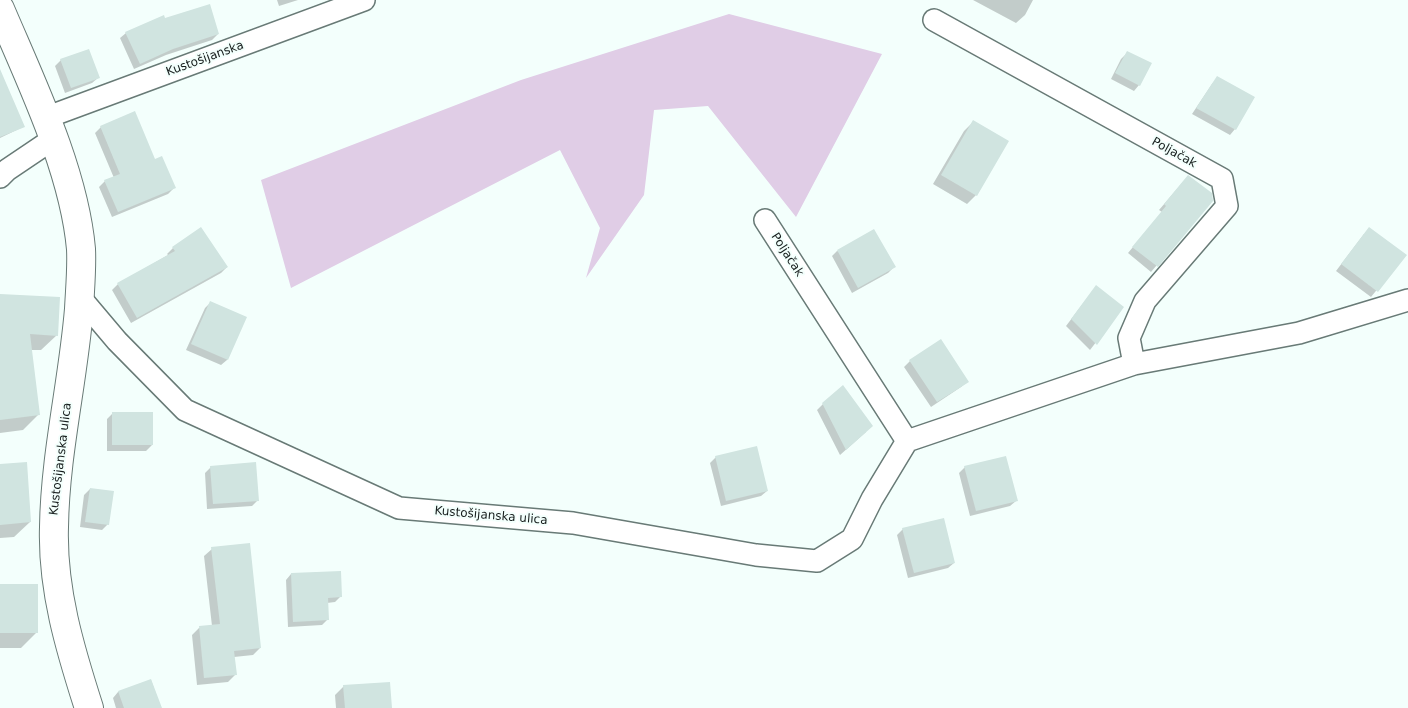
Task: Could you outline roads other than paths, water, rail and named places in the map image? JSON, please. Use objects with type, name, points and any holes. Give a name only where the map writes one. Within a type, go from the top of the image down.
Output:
[{"type":"street","name":"Kustošijanska","points":[[0,177],[49,129],[364,0]]},
{"type":"street","name":"Kustošijanska ulica","points":[[0,9],[49,129],[69,184],[77,219],[81,250],[76,343],[56,491],[54,555],[57,586],[65,622],[89,708]]},
{"type":"street","name":"Poljačak","points":[[934,20],[1222,179],[1227,206],[1145,301],[1129,338],[1134,364]]},
{"type":"street","name":"Poljačak","points":[[765,220],[907,442]]},
{"type":"street","name":"Kustošijanska ulica","points":[[80,296],[117,341],[184,410],[400,508],[573,524],[756,555],[817,561],[852,539],[872,499],[907,442]]},
{"type":"street","points":[[907,442],[1134,364],[1299,333],[1408,300]]}]
